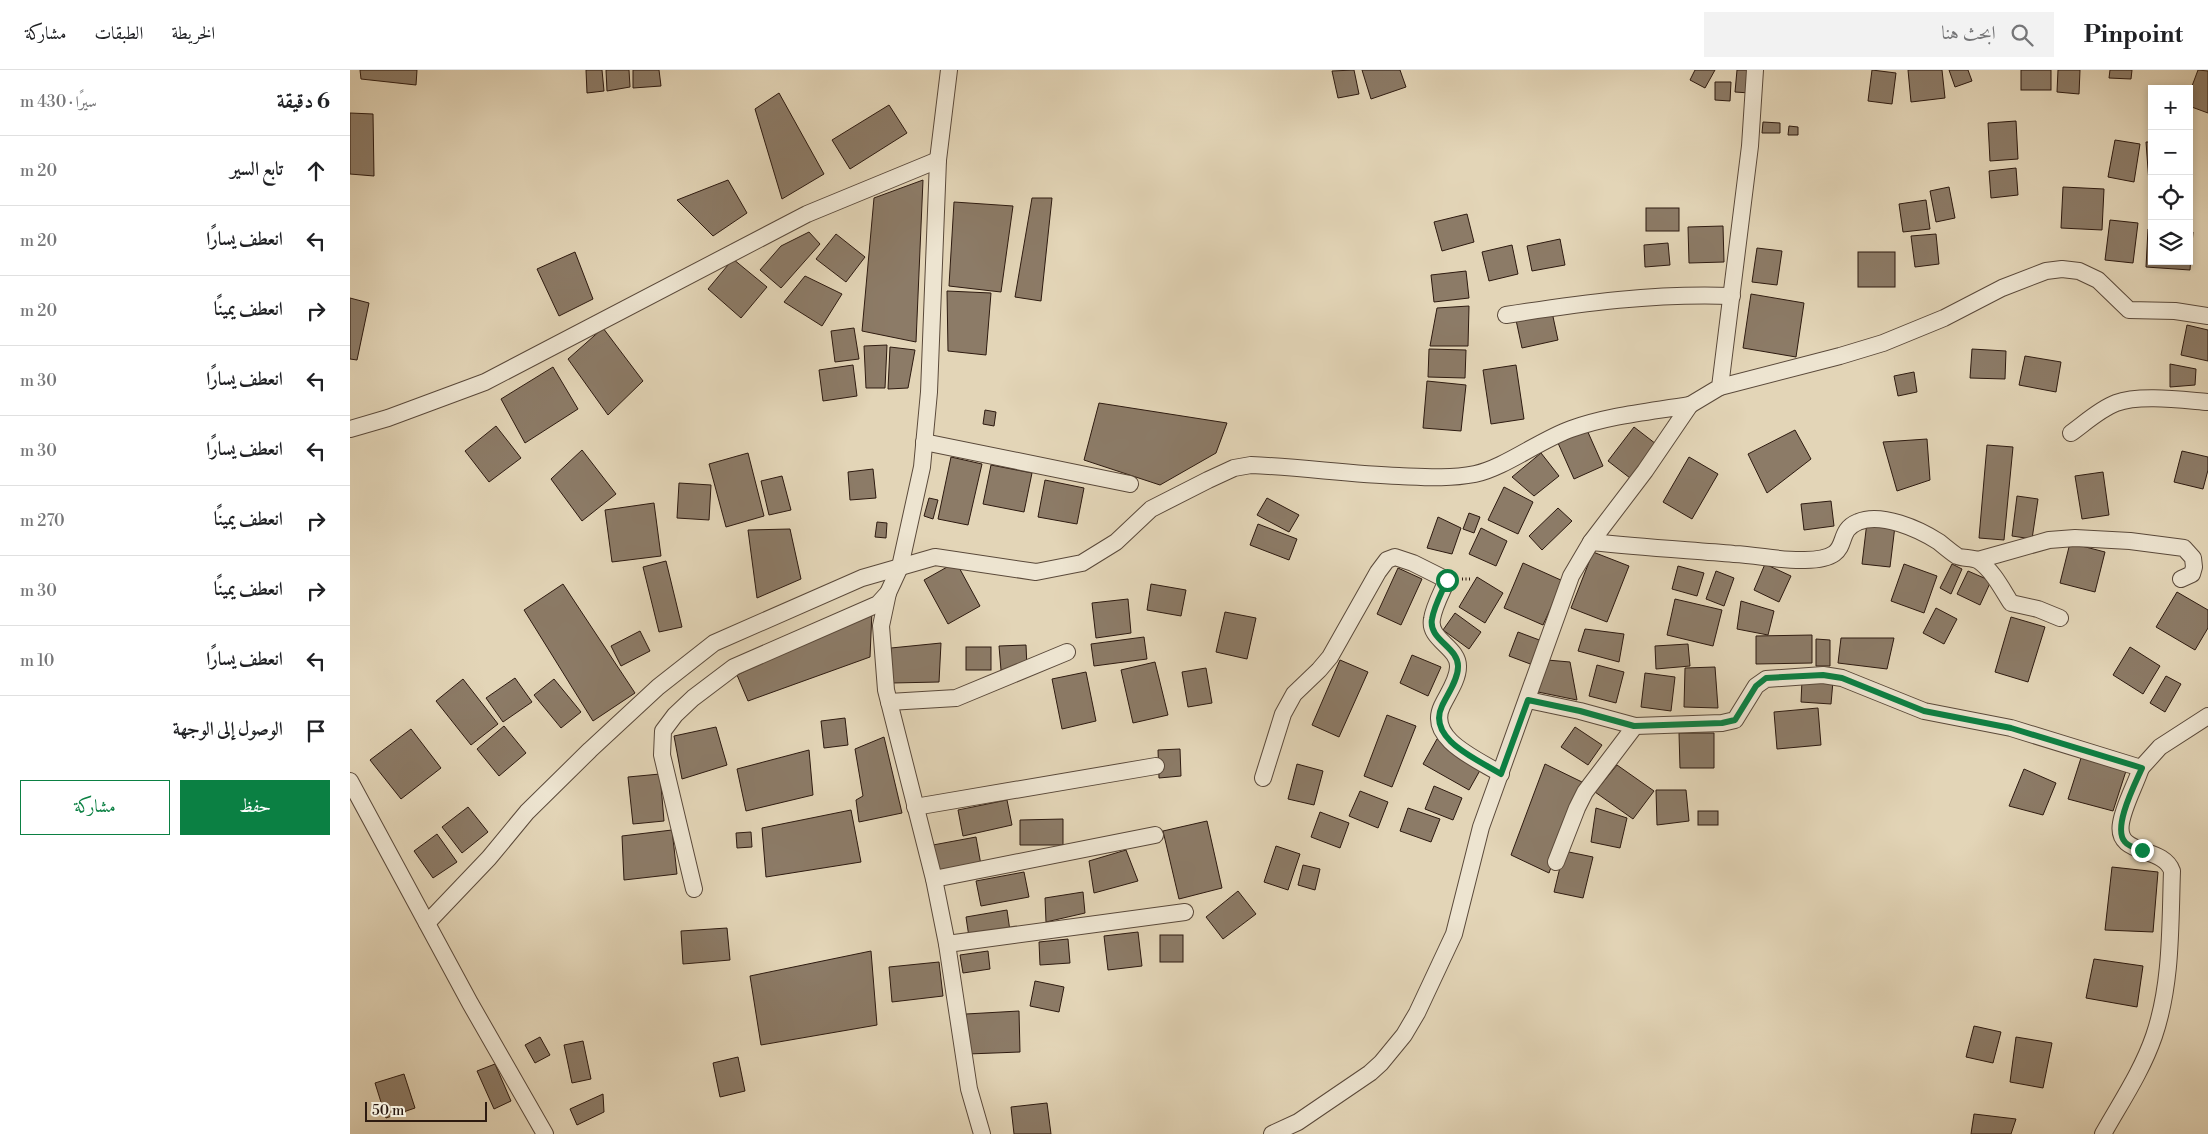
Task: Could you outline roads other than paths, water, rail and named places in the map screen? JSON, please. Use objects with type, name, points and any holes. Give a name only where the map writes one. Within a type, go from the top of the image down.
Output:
[{"type":"street","points":[[948,70],[938,160],[929,392],[922,467],[900,567],[888,593],[881,626],[883,662],[889,702],[934,879],[947,944],[969,1089],[982,1134]]},
{"type":"street","points":[[1720,387],[1750,146],[1755,70]]},
{"type":"street","points":[[350,430],[485,382],[808,214],[938,160]]},
{"type":"street","points":[[427,923],[489,858],[528,812],[590,750],[658,687],[714,643],[862,578],[935,557],[1036,572],[1082,563],[1116,542],[1151,509],[1180,493],[1234,468],[1251,464],[1354,474],[1436,478],[1464,476],[1491,469],[1570,429],[1630,413],[1690,405],[1720,387],[1840,356],[1883,342],[1944,318],[2002,288],[2046,271],[2062,269],[2078,271],[2098,280],[2130,310],[2174,310],[2208,316]]},
{"type":"street","points":[[1506,315],[1644,297],[1732,296]]},
{"type":"street","points":[[2071,433],[2115,403],[2128,400],[2154,398],[2208,402]]},
{"type":"street","points":[[1272,1134],[1298,1122],[1381,1063],[1404,1035],[1417,1014],[1454,934],[1472,857],[1571,576],[1591,542],[1645,471],[1690,405]]},
{"type":"street","points":[[924,442],[1130,484]]},
{"type":"street","points":[[1591,542],[1698,552],[1732,553],[1790,561],[1825,559],[1833,556],[1838,550],[1846,531],[1852,525],[1858,521],[1876,518],[1912,527],[1959,557],[1978,560],[2049,540],[2075,538],[2130,541],[2184,548],[2193,558],[2194,566],[2192,574],[2182,580]]},
{"type":"street","points":[[1263,778],[1283,714],[1294,694],[1330,657],[1378,572],[1387,560],[1395,557],[1413,563],[1447,580],[1434,611],[1432,627],[1438,638],[1456,658],[1458,668],[1440,711],[1439,725],[1445,738],[1501,774]]},
{"type":"street","points":[[1978,560],[1997,580],[2011,603],[2038,609],[2060,618]]},
{"type":"street","points":[[694,889],[662,755],[663,731],[674,715],[734,667],[878,604],[888,593]]},
{"type":"street","points":[[889,702],[956,698],[1067,652]]},
{"type":"street","points":[[1528,700],[1580,711],[1634,726],[1722,723],[1735,720],[1756,686],[1766,678],[1823,675],[1842,678],[1924,711],[2011,728],[2142,768]]},
{"type":"street","points":[[2104,1134],[2144,1063],[2151,1045],[2166,988],[2168,972],[2172,870],[2169,863],[2155,854],[2125,842],[2120,832],[2121,821],[2142,768],[2160,747],[2208,716]]},
{"type":"street","points":[[1556,862],[1576,808],[1585,792],[1634,726]]},
{"type":"street","points":[[915,807],[1156,766]]},
{"type":"street","points":[[350,781],[545,1134]]},
{"type":"street","points":[[934,879],[1155,835]]},
{"type":"street","points":[[947,944],[1185,912]]}]
